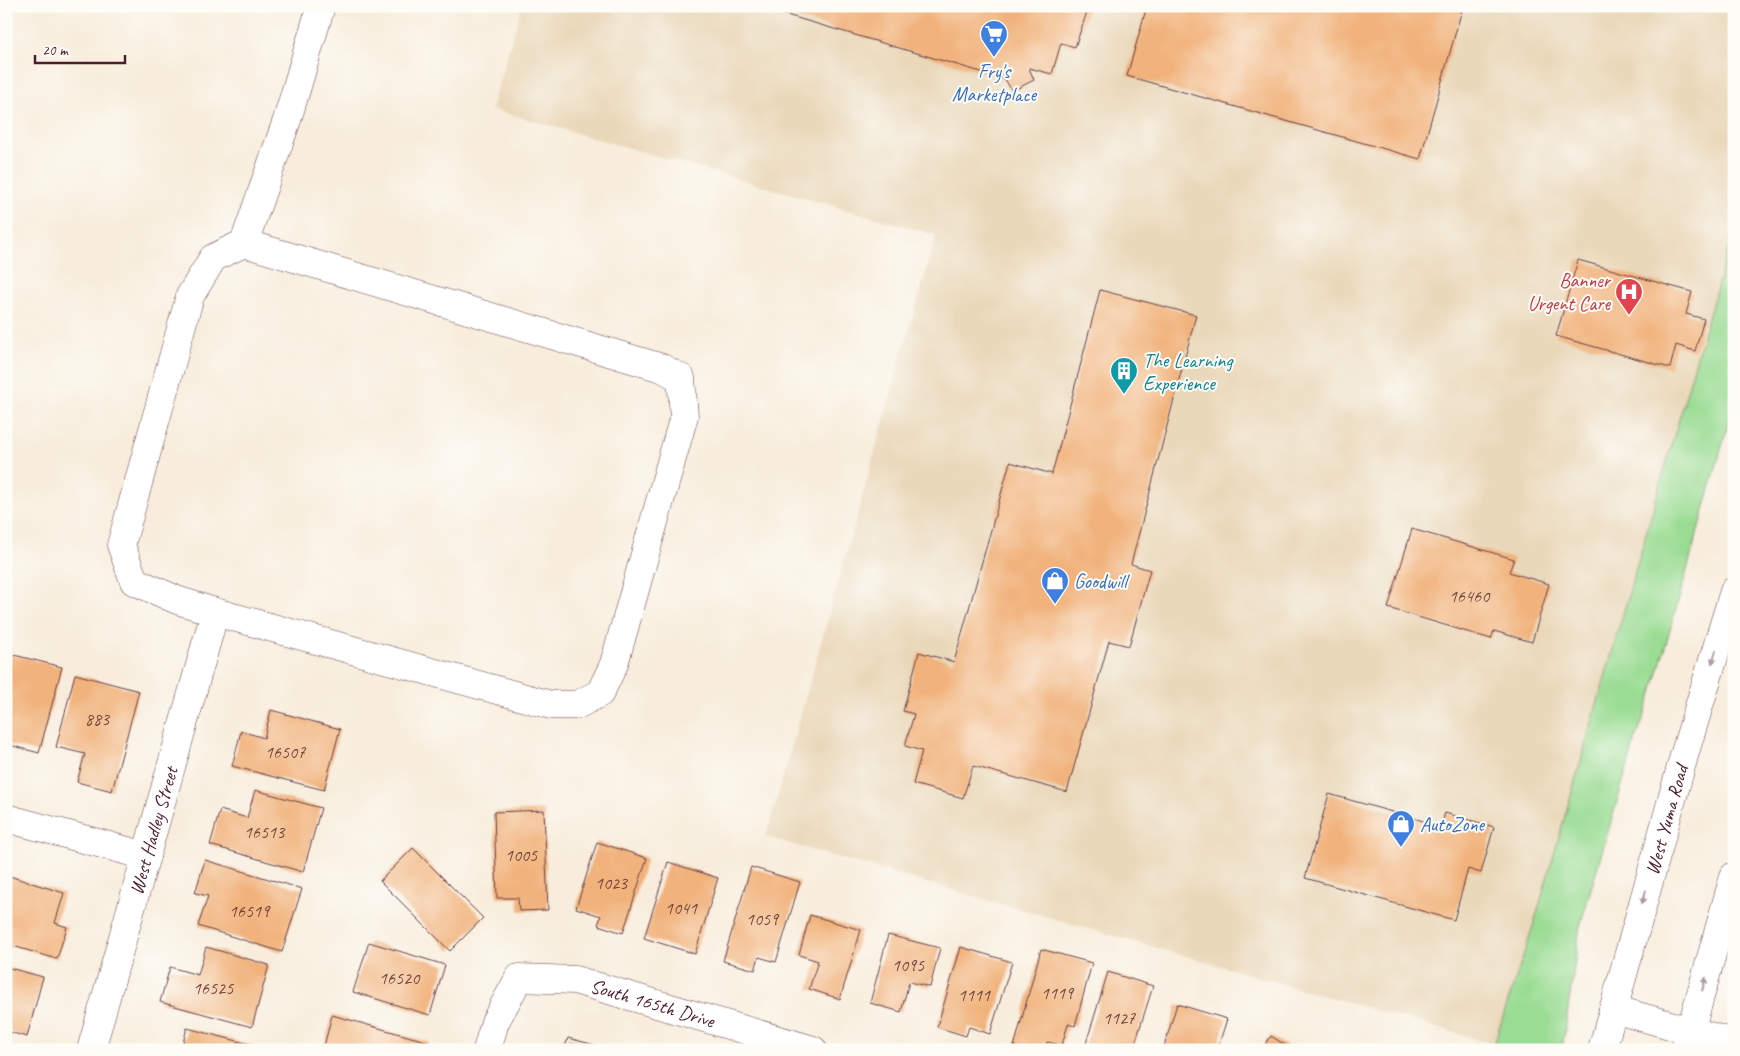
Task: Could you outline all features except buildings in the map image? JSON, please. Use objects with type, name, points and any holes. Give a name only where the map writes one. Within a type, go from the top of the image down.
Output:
[{"type":"street","points":[[244,242],[662,368],[681,378],[684,416],[614,664],[600,693],[577,705],[551,705],[215,612],[177,600],[134,581],[121,545],[190,296],[213,258],[244,242],[287,120],[320,6]]},
{"type":"street","name":"West Yuma Road","points":[[1602,1050],[1734,591]]},
{"type":"street","name":"West Hadley Street","points":[[91,1050],[215,612]]},
{"type":"street","points":[[6,818],[146,856]]},
{"type":"street","points":[[1688,1040],[1734,876]]},
{"type":"street","name":"South 165th Drive","points":[[487,1050],[495,1022],[519,978],[575,980],[813,1050]]},
{"type":"street","points":[[1613,1010],[1688,1040],[1734,1043]]},
{"type":"shaded area","points":[[522,6],[1734,6],[1734,228],[1535,920],[1494,1044],[766,837],[936,235],[491,109]]},
{"type":"green space","points":[[1734,228],[1734,404],[1651,697],[1635,741],[1580,926],[1562,1050],[1517,1050],[1494,1044],[1535,920]]},
{"type":"place","name":"Fry's Marketplace","points":[[994,58]]},
{"type":"place","name":"Banner Urgent Care","points":[[1629,316]]},
{"type":"place","name":"The Learning Experience","points":[[1124,395]]},
{"type":"place","name":"Goodwill","points":[[1055,605]]},
{"type":"place","name":"AutoZone","points":[[1401,848]]}]
